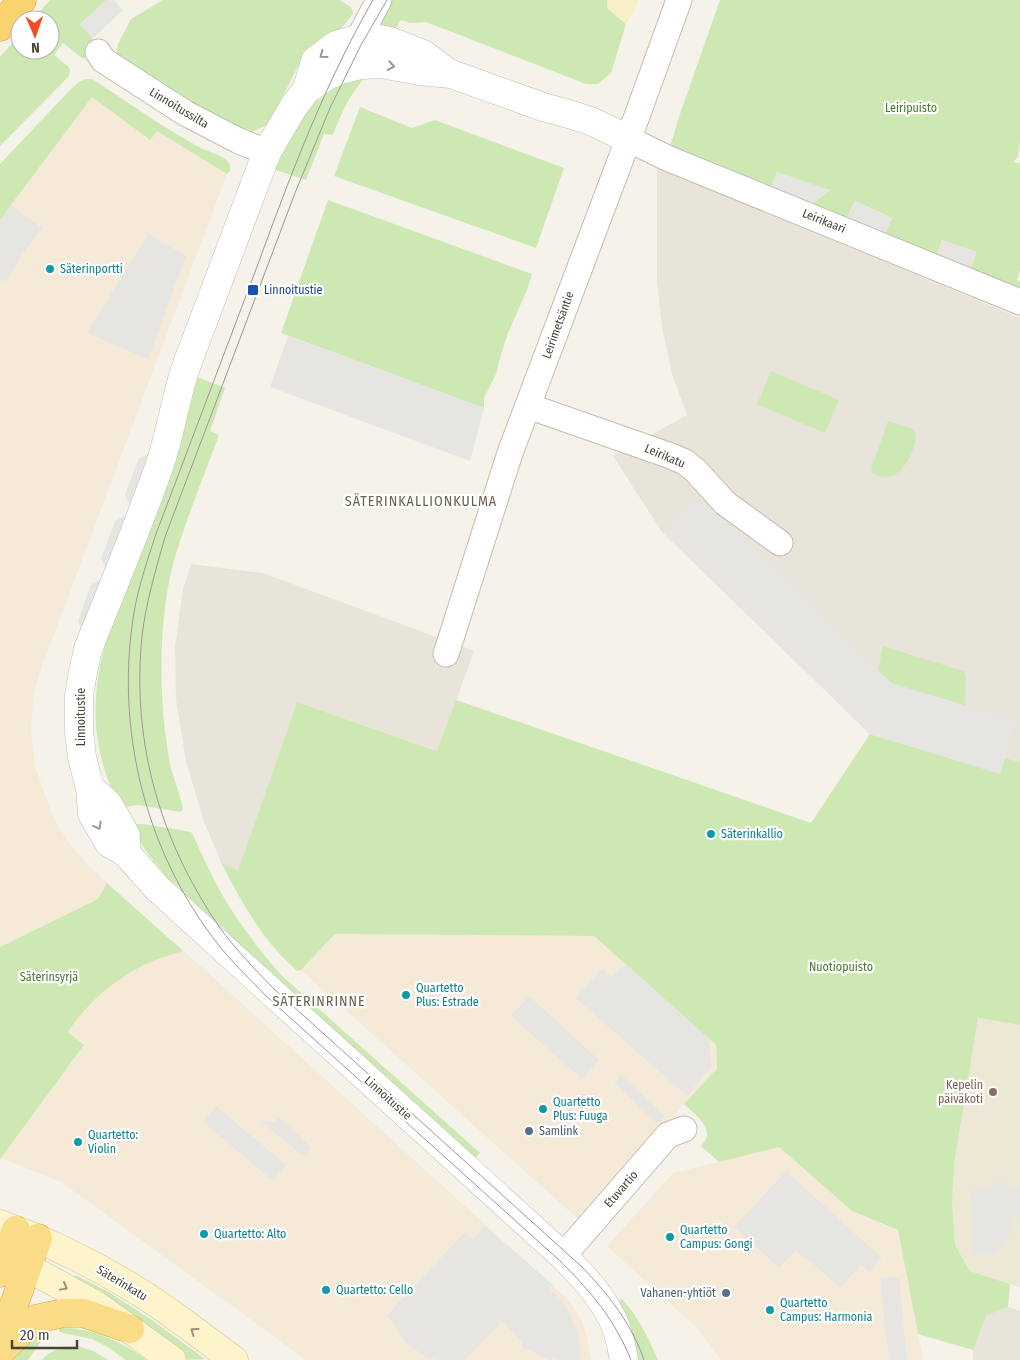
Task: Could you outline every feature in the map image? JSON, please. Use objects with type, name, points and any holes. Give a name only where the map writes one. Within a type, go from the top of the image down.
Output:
[{"type":"highway","points":[[0,27],[22,0]]},
{"type":"highway","points":[[0,1343],[8,1264],[18,1230]]},
{"type":"highway","points":[[0,1352],[36,1319],[62,1313],[83,1313],[130,1329]]},
{"type":"main road","name":"Säterinkatu","points":[[18,1230],[66,1251],[145,1296],[234,1360]]},
{"type":"main road","points":[[8,1264],[96,1304],[172,1360]]},
{"type":"street","points":[[342,69],[380,0]]},
{"type":"street","name":"Leirimetsäntie","points":[[446,654],[510,453],[679,0]]},
{"type":"street","name":"Linnoitustie","points":[[307,89],[315,61],[336,45],[358,39],[374,38],[407,47],[423,54],[451,74]]},
{"type":"street","name":"Linnoitussilta","points":[[98,52],[103,60],[185,113],[239,141],[267,152]]},
{"type":"street","name":"Linnoitustie","points":[[624,1360],[618,1332],[599,1296],[584,1277],[158,889],[126,853],[109,843],[92,814],[90,788],[82,757],[79,732],[79,696],[88,649],[159,467],[187,364],[267,152],[294,106],[307,89],[342,69],[360,65],[381,64],[451,74],[543,107],[593,122],[628,139]]},
{"type":"street","name":"Leirikaari","points":[[628,139],[667,158],[1020,302]]},
{"type":"street","name":"Leirikatu","points":[[528,406],[685,462],[696,471],[725,503],[780,543]]},
{"type":"street","name":"Etuvartio","points":[[563,1256],[668,1135],[684,1130]]},
{"type":"shaded area","points":[[106,0],[114,0],[123,10],[93,38],[80,25]]},
{"type":"shaded area","points":[[92,97],[149,140],[157,130],[227,174],[39,674],[34,693],[31,732],[33,750],[36,769],[50,809],[59,828],[73,848],[107,883],[98,899],[0,947],[0,221]]},
{"type":"shaded area","points":[[657,166],[1020,318],[1020,762],[870,734],[662,532],[613,456],[687,415],[672,374],[662,327],[657,280]]},
{"type":"shaded area","points":[[777,172],[830,190],[808,207],[769,192]]},
{"type":"shaded area","points":[[855,201],[892,218],[882,239],[845,222]]},
{"type":"shaded area","points":[[11,205],[42,228],[21,256],[6,282],[0,278],[0,221]]},
{"type":"shaded area","points":[[148,234],[186,256],[148,359],[87,333]]},
{"type":"shaded area","points":[[942,240],[977,252],[970,270],[936,258]]},
{"type":"shaded area","points":[[288,336],[484,408],[470,461],[270,387]]},
{"type":"shaded area","points":[[151,453],[131,508],[125,495],[139,458]]},
{"type":"shaded area","points":[[697,495],[891,683],[1016,721],[1000,774],[870,734],[662,532]]},
{"type":"shaded area","points":[[127,515],[107,571],[101,558],[115,521]]},
{"type":"shaded area","points":[[191,564],[263,573],[474,651],[438,751],[297,702],[238,872],[221,862],[204,822],[186,761],[176,700],[175,647],[183,589]]},
{"type":"shaded area","points":[[103,579],[83,634],[78,621],[91,584]]},
{"type":"shaded area","points":[[335,934],[594,936],[716,1045],[717,1068],[579,1220],[301,970]]},
{"type":"shaded area","points":[[173,941],[563,1295],[582,1321],[591,1360],[305,1360],[61,1182],[0,1158],[84,1045],[68,1032],[93,997]]},
{"type":"shaded area","points":[[627,965],[709,1039],[711,1067],[687,1096],[576,998],[602,969],[612,977],[619,968]]},
{"type":"shaded area","points":[[529,996],[599,1060],[582,1079],[511,1016]]},
{"type":"shaded area","name":"Kepelin päiväkoti","points":[[978,1018],[1020,1025],[1020,1287],[970,1271],[955,1245],[952,1201],[955,1158]]},
{"type":"shaded area","points":[[621,1075],[665,1116],[658,1124],[614,1083]]},
{"type":"shaded area","points":[[216,1106],[286,1165],[273,1181],[203,1122]]},
{"type":"shaded area","points":[[280,1118],[311,1147],[303,1156],[261,1121],[273,1122]]},
{"type":"shaded area","points":[[779,1147],[852,1211],[898,1231],[923,1360],[721,1360],[697,1328],[607,1246],[673,1173]]},
{"type":"shaded area","points":[[786,1171],[882,1258],[870,1272],[861,1265],[840,1288],[811,1262],[795,1251],[779,1268],[734,1227]]},
{"type":"shaded area","points":[[998,1181],[1020,1189],[1020,1217],[1016,1215],[1013,1218],[1011,1233],[996,1254],[973,1254],[970,1191],[987,1190]]},
{"type":"shaded area","points":[[485,1226],[553,1285],[550,1289],[569,1312],[577,1333],[579,1360],[559,1360],[553,1357],[550,1360],[522,1347],[521,1340],[502,1322],[465,1360],[437,1360],[426,1357],[406,1343],[387,1315],[465,1232],[473,1239]]},
{"type":"shaded area","points":[[899,1277],[907,1360],[889,1360],[880,1278]]},
{"type":"shaded area","points":[[1008,1307],[1020,1311],[1020,1360],[973,1360],[973,1350],[986,1316]]},
{"type":"green space","points":[[50,0],[107,0],[80,24],[93,38],[87,58],[82,58],[63,43],[60,47],[60,10],[41,10]]},
{"type":"green space","points":[[163,0],[339,0],[351,7],[353,14],[340,30],[311,52],[298,66],[269,124],[252,132],[236,136],[116,57],[118,44],[131,19]]},
{"type":"green space","points":[[393,0],[607,0],[607,8],[626,24],[611,73],[598,84],[586,84],[426,22],[410,23],[401,20],[392,35],[379,28],[380,22]]},
{"type":"green space","name":"Leiripuisto","points":[[720,0],[1020,0],[1020,141],[1018,157],[1013,162],[1020,163],[1020,270],[1017,280],[1020,282],[1020,294],[970,270],[976,252],[942,240],[936,258],[882,239],[892,218],[855,201],[845,222],[808,207],[830,190],[769,192],[669,150]]},
{"type":"green space","points":[[10,46],[10,60],[60,60],[70,70],[69,76],[0,146],[0,57]]},
{"type":"green space","points":[[367,75],[347,103],[333,135],[324,134],[306,180],[273,169],[289,137],[316,98],[319,100],[336,88]]},
{"type":"green space","points":[[85,79],[92,79],[176,134],[225,159],[230,165],[230,171],[227,174],[157,131],[150,140],[92,97],[0,221],[0,164],[71,89]]},
{"type":"green space","points":[[360,107],[412,128],[435,120],[564,168],[536,248],[334,176]]},
{"type":"green space","points":[[328,200],[532,274],[508,333],[497,372],[484,398],[484,408],[281,333]]},
{"type":"green space","points":[[771,371],[839,400],[825,433],[757,404]]},
{"type":"green space","points":[[195,376],[225,388],[210,431],[219,435],[177,551],[165,607],[161,670],[163,711],[168,754],[183,809],[180,812],[139,805],[120,808],[100,754],[95,711],[99,674],[107,637],[183,433]]},
{"type":"green space","points":[[888,421],[914,429],[915,442],[907,463],[902,469],[892,476],[884,477],[873,474],[871,469]]},
{"type":"green space","points":[[883,646],[963,671],[966,675],[965,706],[891,683],[878,670]]},
{"type":"green space","name":"Nuotiopuisto","points":[[456,700],[811,823],[870,734],[1000,773],[1005,758],[1020,762],[1020,1025],[978,1018],[955,1158],[952,1201],[955,1245],[970,1271],[1010,1284],[1008,1307],[986,1316],[973,1350],[918,1334],[898,1230],[852,1211],[779,1147],[719,1162],[701,1146],[707,1136],[705,1126],[684,1104],[717,1068],[716,1045],[594,936],[335,934],[301,970],[297,971],[270,943],[256,924],[221,862],[238,871],[297,702],[437,751]]},
{"type":"green space","points":[[129,824],[144,824],[191,832],[230,908],[252,940],[280,974],[480,1153],[474,1159],[259,967],[261,964],[230,936],[224,928],[192,901],[174,882],[172,884],[146,851]]},
{"type":"green space","name":"Säterinsyrjä","points":[[107,883],[183,951],[153,961],[116,981],[85,1010],[68,1032],[84,1045],[0,1159],[0,947],[98,899]]},
{"type":"green space","points":[[75,1275],[107,1291],[152,1320],[205,1359],[183,1360],[70,1285]]},
{"type":"green space","points":[[621,1298],[642,1327],[658,1360],[635,1360],[619,1306]]},
{"type":"green space","points":[[59,1328],[83,1330],[105,1336],[147,1360],[126,1360],[92,1339],[63,1333],[59,1331]]},
{"type":"green space","points":[[42,1331],[42,1340],[28,1360],[13,1360],[16,1354]]},
{"type":"green space","points":[[78,1346],[93,1351],[109,1360],[42,1360],[49,1353],[58,1349]]},
{"type":"sand","points":[[607,0],[639,0],[626,24],[607,8]]},
{"type":"tram line","points":[[373,0],[339,64],[296,163],[150,552],[135,607],[129,653],[129,699],[133,745],[142,790],[156,834],[175,877],[198,917],[226,954],[265,995],[559,1260],[601,1306],[617,1331],[631,1360]]},
{"type":"tram line","points":[[387,0],[361,45],[330,108],[295,193],[165,537],[149,598],[142,636],[140,674],[145,747],[163,817],[176,851],[212,916],[233,945],[273,988],[582,1267],[618,1310],[633,1334],[644,1360]]},
{"type":"place","name":"Säterinportti","points":[[50,269]]},
{"type":"place","name":"Linnoitustie","points":[[253,290]]},
{"type":"place","name":"Säterinkallio","points":[[711,834]]},
{"type":"place","name":"Quartetto Plus: Estrade","points":[[406,995]]},
{"type":"place","name":"Kepelin päiväkoti","points":[[993,1092]]},
{"type":"place","name":"Quartetto Plus: Fuuga","points":[[543,1109]]},
{"type":"place","name":"Samlink","points":[[529,1131]]},
{"type":"place","name":"Quartetto: Violin","points":[[78,1142]]},
{"type":"place","name":"Quartetto: Alto","points":[[204,1234]]},
{"type":"place","name":"Quartetto Campus: Gongi","points":[[670,1237]]},
{"type":"place","name":"Quartetto: Cello","points":[[326,1290]]},
{"type":"place","name":"Vahanen-yhtiöt","points":[[726,1293]]},
{"type":"place","name":"Quartetto Campus: Harmonia","points":[[770,1310]]},
{"type":"district","name":"SÄTERINKALLIONKULMA","points":[[421,501]]},
{"type":"district","name":"SÄTERINRINNE","points":[[319,1001]]}]
